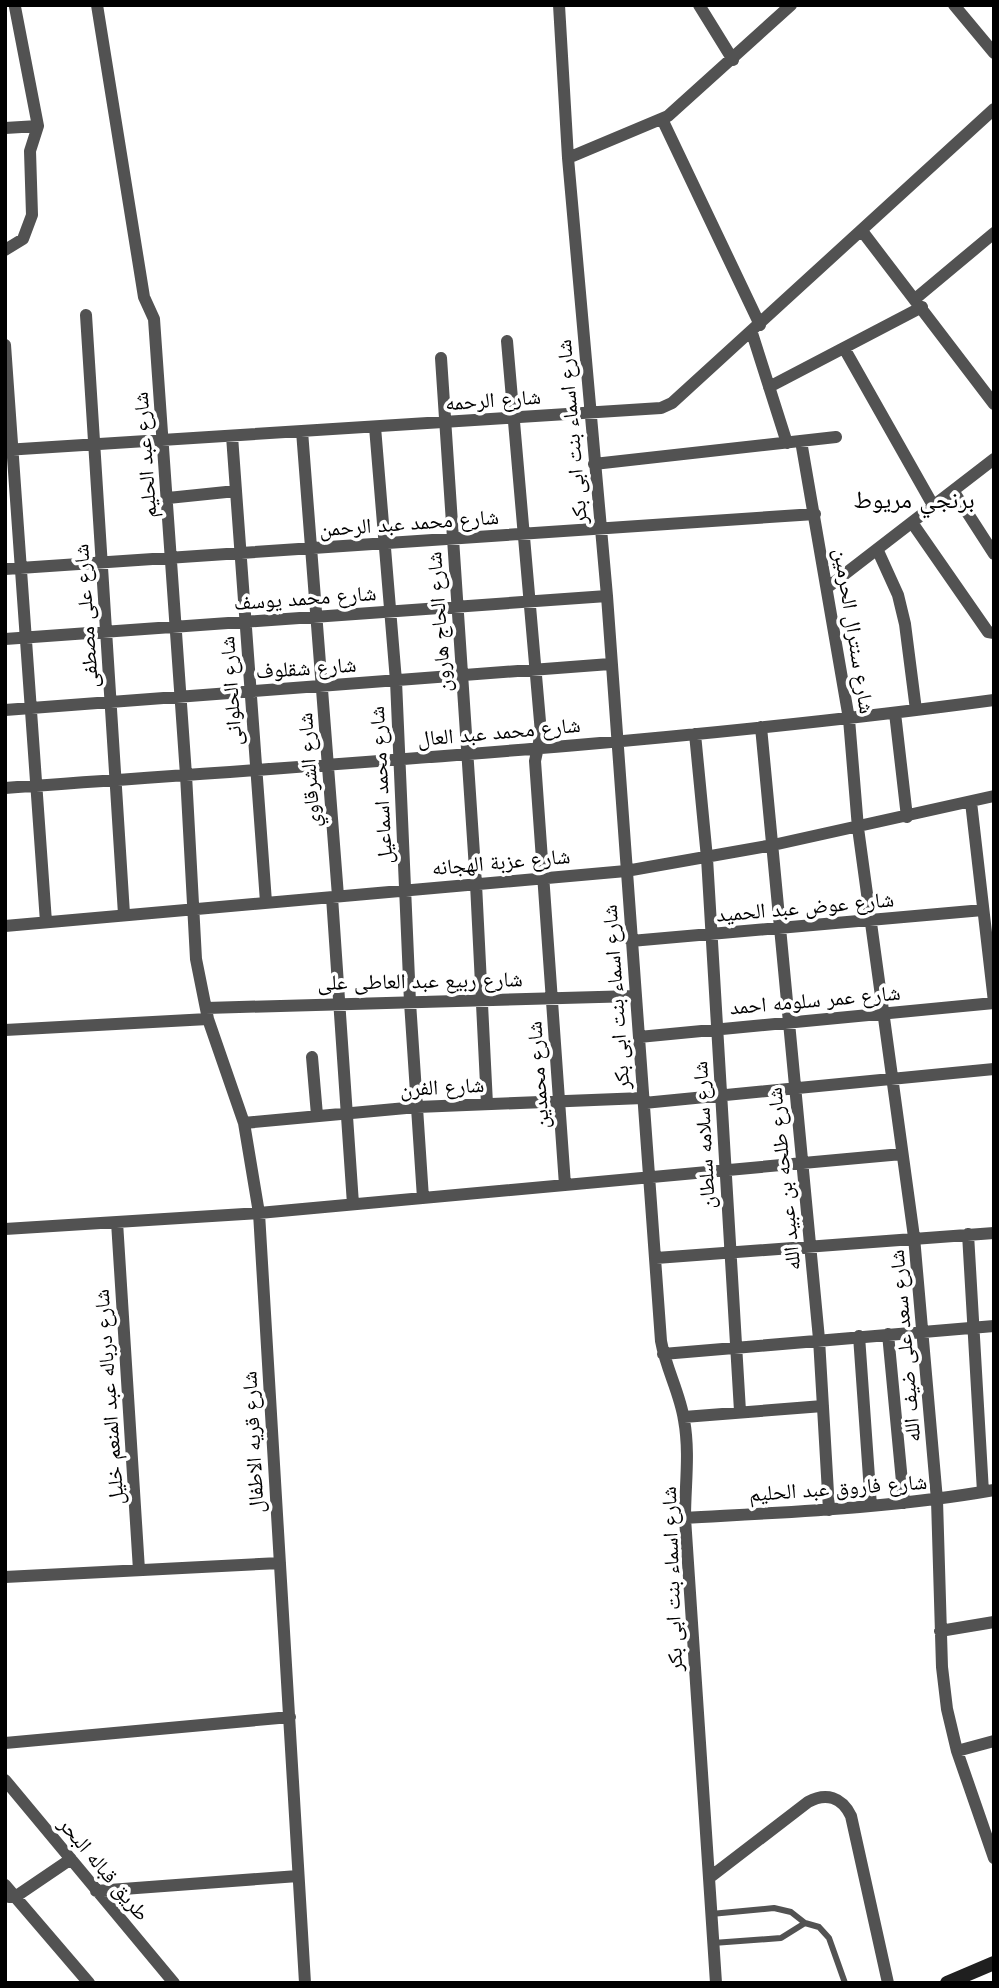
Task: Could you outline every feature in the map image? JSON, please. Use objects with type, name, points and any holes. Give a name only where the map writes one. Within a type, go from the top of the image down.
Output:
[{"type":"street","name":"شارع عبد الحليم","points":[[97,5],[144,297],[154,319],[172,558],[193,908]]},
{"type":"street","name":"شارع اسماء بنت ابى بكر","points":[[559,5],[568,158],[607,596],[663,1354],[684,1417],[688,1456],[685,1518],[716,1983]]},
{"type":"street","points":[[699,5],[733,61]]},
{"type":"street","points":[[568,158],[662,119],[733,61],[791,5]]},
{"type":"street","points":[[954,5],[994,53]]},
{"type":"street","points":[[5,250],[23,239],[32,215],[30,151],[38,126],[14,8]]},
{"type":"street","name":"شارع الرحمه","points":[[9,450],[650,410],[672,403],[994,109]]},
{"type":"street","points":[[662,119],[756,329],[769,387],[787,443]]},
{"type":"street","points":[[5,128],[38,126]]},
{"type":"street","points":[[862,230],[994,404]]},
{"type":"street","points":[[769,387],[844,348],[918,303],[994,233]]},
{"type":"street","name":"شارع على مصطفى","points":[[86,315],[124,914]]},
{"type":"street","name":"شارع محمدين","points":[[507,341],[541,733],[535,761],[565,1185]]},
{"type":"street","points":[[5,345],[9,450],[21,568],[46,922]]},
{"type":"street","points":[[844,348],[934,508]]},
{"type":"street","name":"شارع الحاج هارون","points":[[441,358],[476,884],[487,1104]]},
{"type":"street","name":"شارع محمد اسماعيل","points":[[374,427],[396,681],[410,1002],[423,1198]]},
{"type":"street","name":"شارع الشرقاوي","points":[[302,431],[328,765],[338,1003],[353,1204]]},
{"type":"street","name":"شارع الحلوانى","points":[[232,436],[266,902]]},
{"type":"street","points":[[594,464],[836,438]]},
{"type":"street","name":"شارع سنترال الحرمين","points":[[802,441],[849,719],[858,828]]},
{"type":"street","points":[[828,587],[934,508],[994,459]]},
{"type":"street","points":[[168,498],[236,491]]},
{"type":"street","points":[[954,492],[994,554]]},
{"type":"street","name":"شارع محمد عبد الرحمن","points":[[5,569],[815,514]]},
{"type":"street","points":[[913,524],[991,632]]},
{"type":"street","points":[[878,551],[898,595],[905,624],[916,710]]},
{"type":"street","name":"شارع محمد يوسف","points":[[5,639],[607,596]]},
{"type":"street","name":"شارع شقلوف","points":[[5,710],[610,664]]},
{"type":"street","name":"شارع محمد عبد العال","points":[[5,788],[538,748],[849,719],[994,700]]},
{"type":"street","points":[[895,713],[907,817]]},
{"type":"street","name":"شارع طلحه بن عبيد الله","points":[[761,727],[819,1339],[829,1510]]},
{"type":"street","name":"شارع سلامه سلطان","points":[[695,734],[707,858],[740,1411]]},
{"type":"street","name":"شارع عزبة الهجانه","points":[[5,926],[626,871],[858,828],[994,796]]},
{"type":"street","points":[[971,802],[994,1002]]},
{"type":"street","name":"شارع سعد على ضيف الله","points":[[858,828],[914,1237],[924,1331],[937,1500],[940,1631],[947,1709],[957,1751],[994,1858]]},
{"type":"street","name":"شارع قريه الاطفال","points":[[193,908],[196,959],[207,1013],[244,1123],[259,1213],[305,1983]]},
{"type":"street","name":"شارع عوض عبد الحميد","points":[[631,942],[983,910]]},
{"type":"street","name":"شارع ربيع عبد العاطى على","points":[[5,1030],[338,1003],[635,996]]},
{"type":"street","name":"شارع عمر سلومه احمد","points":[[639,1037],[994,1002]]},
{"type":"street","points":[[312,1057],[317,1115]]},
{"type":"street","name":"شارع الفرن","points":[[244,1123],[417,1107],[721,1096],[994,1069]]},
{"type":"street","points":[[5,1228],[259,1213],[902,1154]]},
{"type":"street","name":"شارع درباله عبد المنعم خليل","points":[[117,1222],[139,1570]]},
{"type":"street","points":[[656,1258],[809,1244],[994,1233]]},
{"type":"street","points":[[968,1234],[988,1491]]},
{"type":"street","points":[[663,1354],[994,1326]]},
{"type":"street","points":[[888,1334],[904,1503]]},
{"type":"street","points":[[859,1336],[871,1506]]},
{"type":"street","points":[[684,1417],[823,1406]]},
{"type":"street","name":"شارع فاروق عبد الحليم","points":[[685,1518],[829,1510],[937,1500],[988,1491]]},
{"type":"street","points":[[5,1577],[280,1563]]},
{"type":"street","points":[[940,1631],[994,1622]]},
{"type":"street","points":[[5,1743],[289,1717]]},
{"type":"street","points":[[957,1751],[994,1741]]},
{"type":"street","name":"طريق قباله البحر","points":[[5,1780],[174,1983]]},
{"type":"street","points":[[709,1878],[808,1801],[824,1796],[841,1801],[851,1816],[888,1983]]},
{"type":"street","points":[[981,1819],[994,1814]]},
{"type":"street","points":[[10,1897],[71,1859]]},
{"type":"street","points":[[96,1891],[298,1876]]},
{"type":"street","points":[[5,1885],[10,1897],[89,1983]]},
{"type":"street","points":[[947,1983],[994,1963]]},
{"type":"lane","points":[[711,1914],[783,1909],[804,1923],[819,1927],[829,1938],[845,1983]]},
{"type":"lane","points":[[713,1943],[782,1938],[804,1923]]},
{"type":"district","name":"برنجي مريوط","points":[[914,499]]}]
